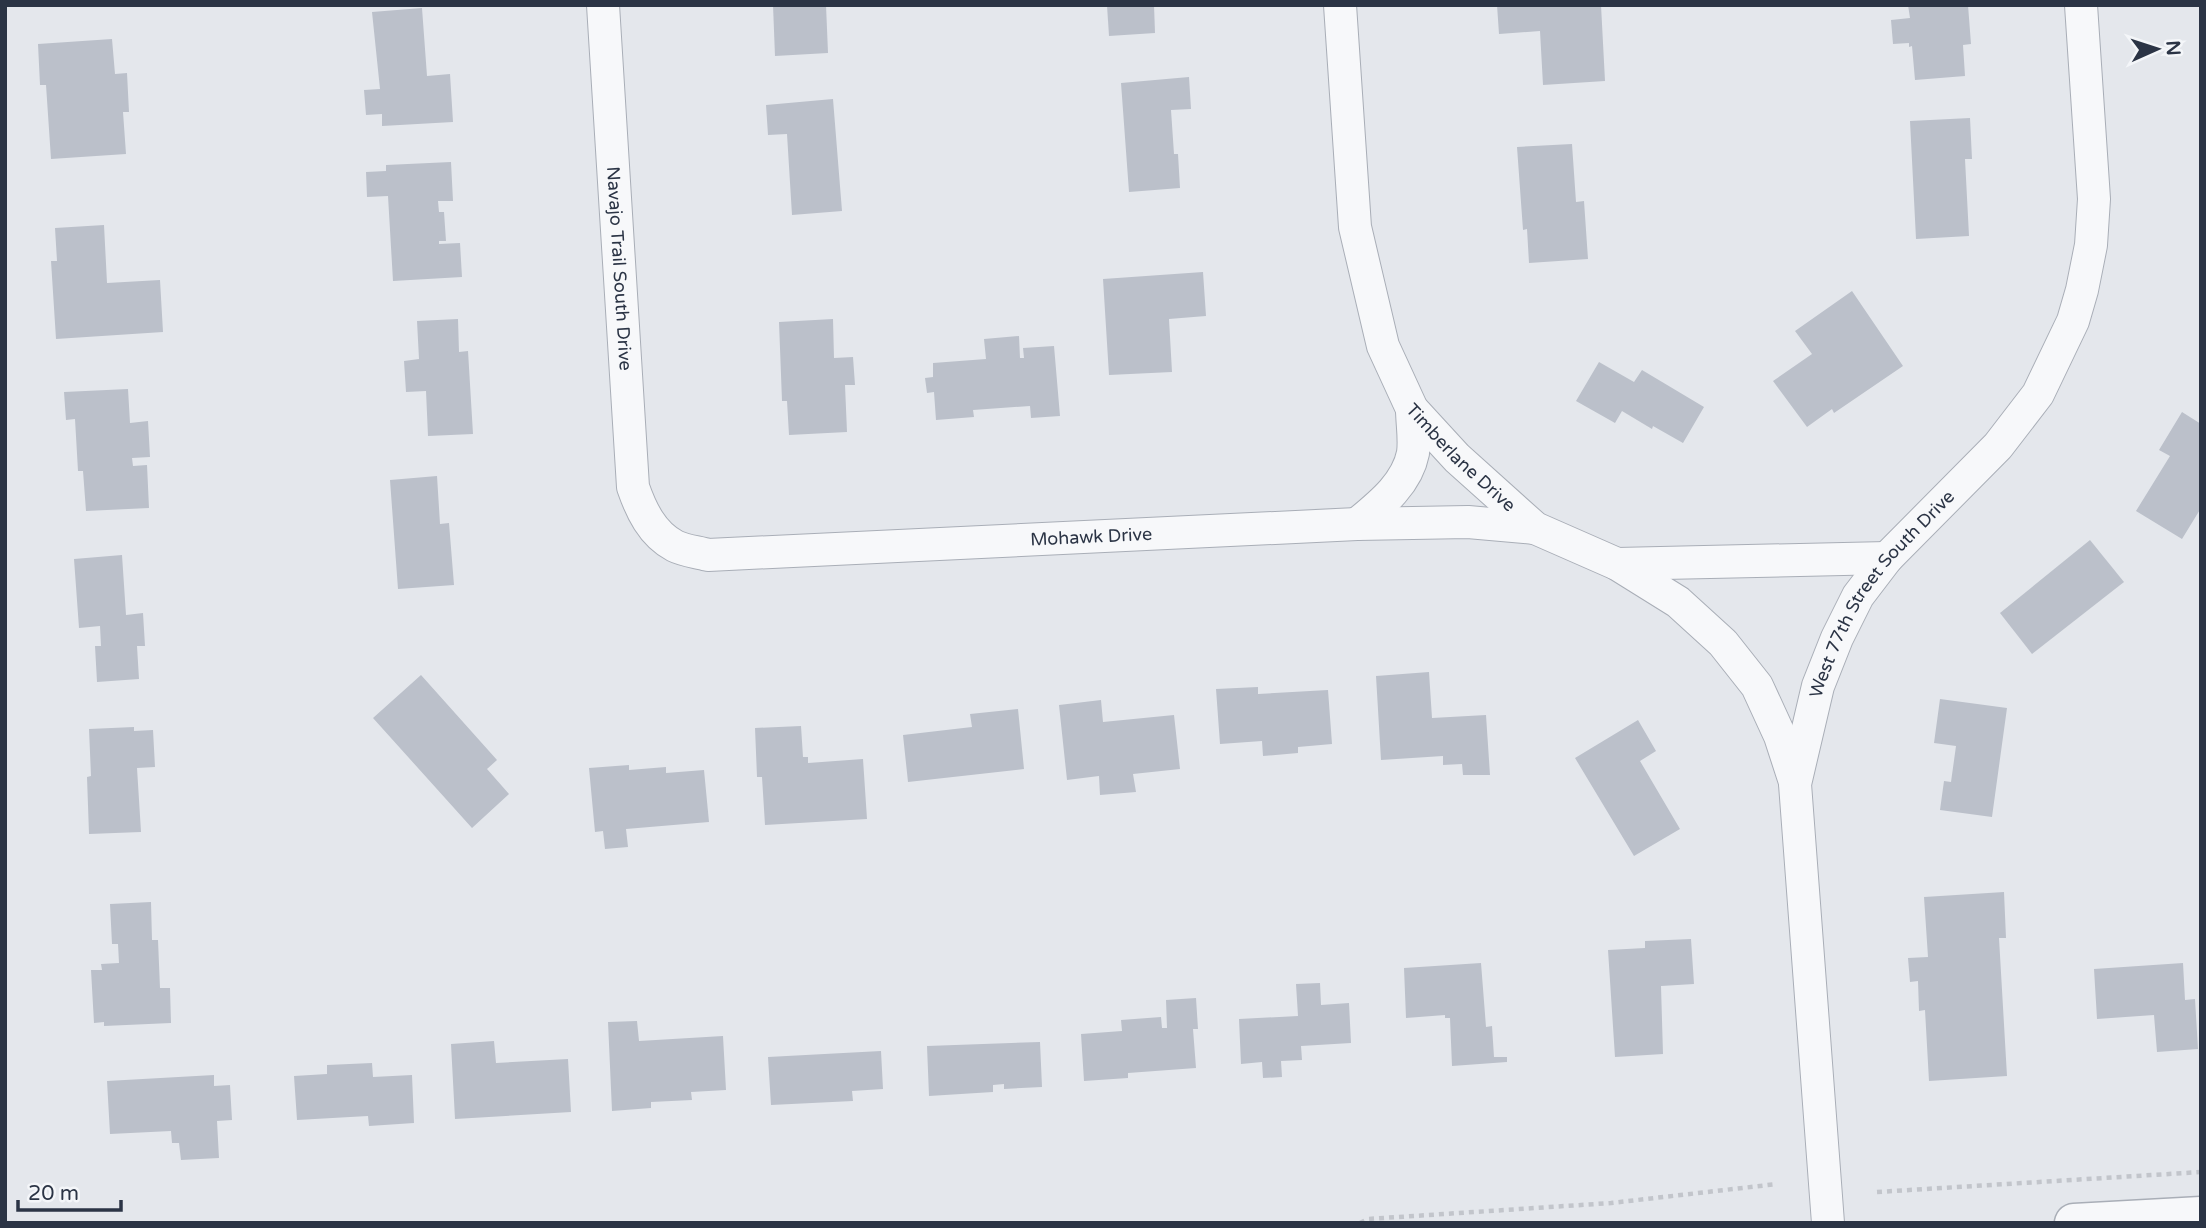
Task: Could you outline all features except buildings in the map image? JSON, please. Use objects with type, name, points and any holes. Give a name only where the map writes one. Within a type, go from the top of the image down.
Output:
[{"type":"street","name":"Navajo Trail South Drive","points":[[603,5],[633,487],[642,511],[653,528]]},
{"type":"street","name":"Timberlane Drive","points":[[1340,5],[1354,228],[1383,345],[1412,409],[1457,458],[1535,528],[1617,564],[1678,602],[1723,643],[1757,687],[1780,736],[1795,784]]},
{"type":"street","name":"West 77th Street South Drive","points":[[1828,1223],[1795,784],[1818,686],[1837,638],[1858,596],[1888,558],[1998,446],[2038,394],[2073,321],[2091,245],[2094,199],[2081,5]]},
{"type":"street","points":[[1357,524],[1380,505],[1407,471],[1413,451],[1412,409]]},
{"type":"street","name":"Mohawk Drive","points":[[653,528],[675,546],[708,555],[1357,524],[1468,522],[1535,528]]},
{"type":"street","points":[[1617,564],[1888,558]]},
{"type":"street","points":[[2074,1223],[2201,1216]]},
{"type":"path","points":[[1877,1192],[2201,1172]]},
{"type":"path","points":[[1360,1223],[1368,1219],[1611,1203],[1777,1184]]}]
